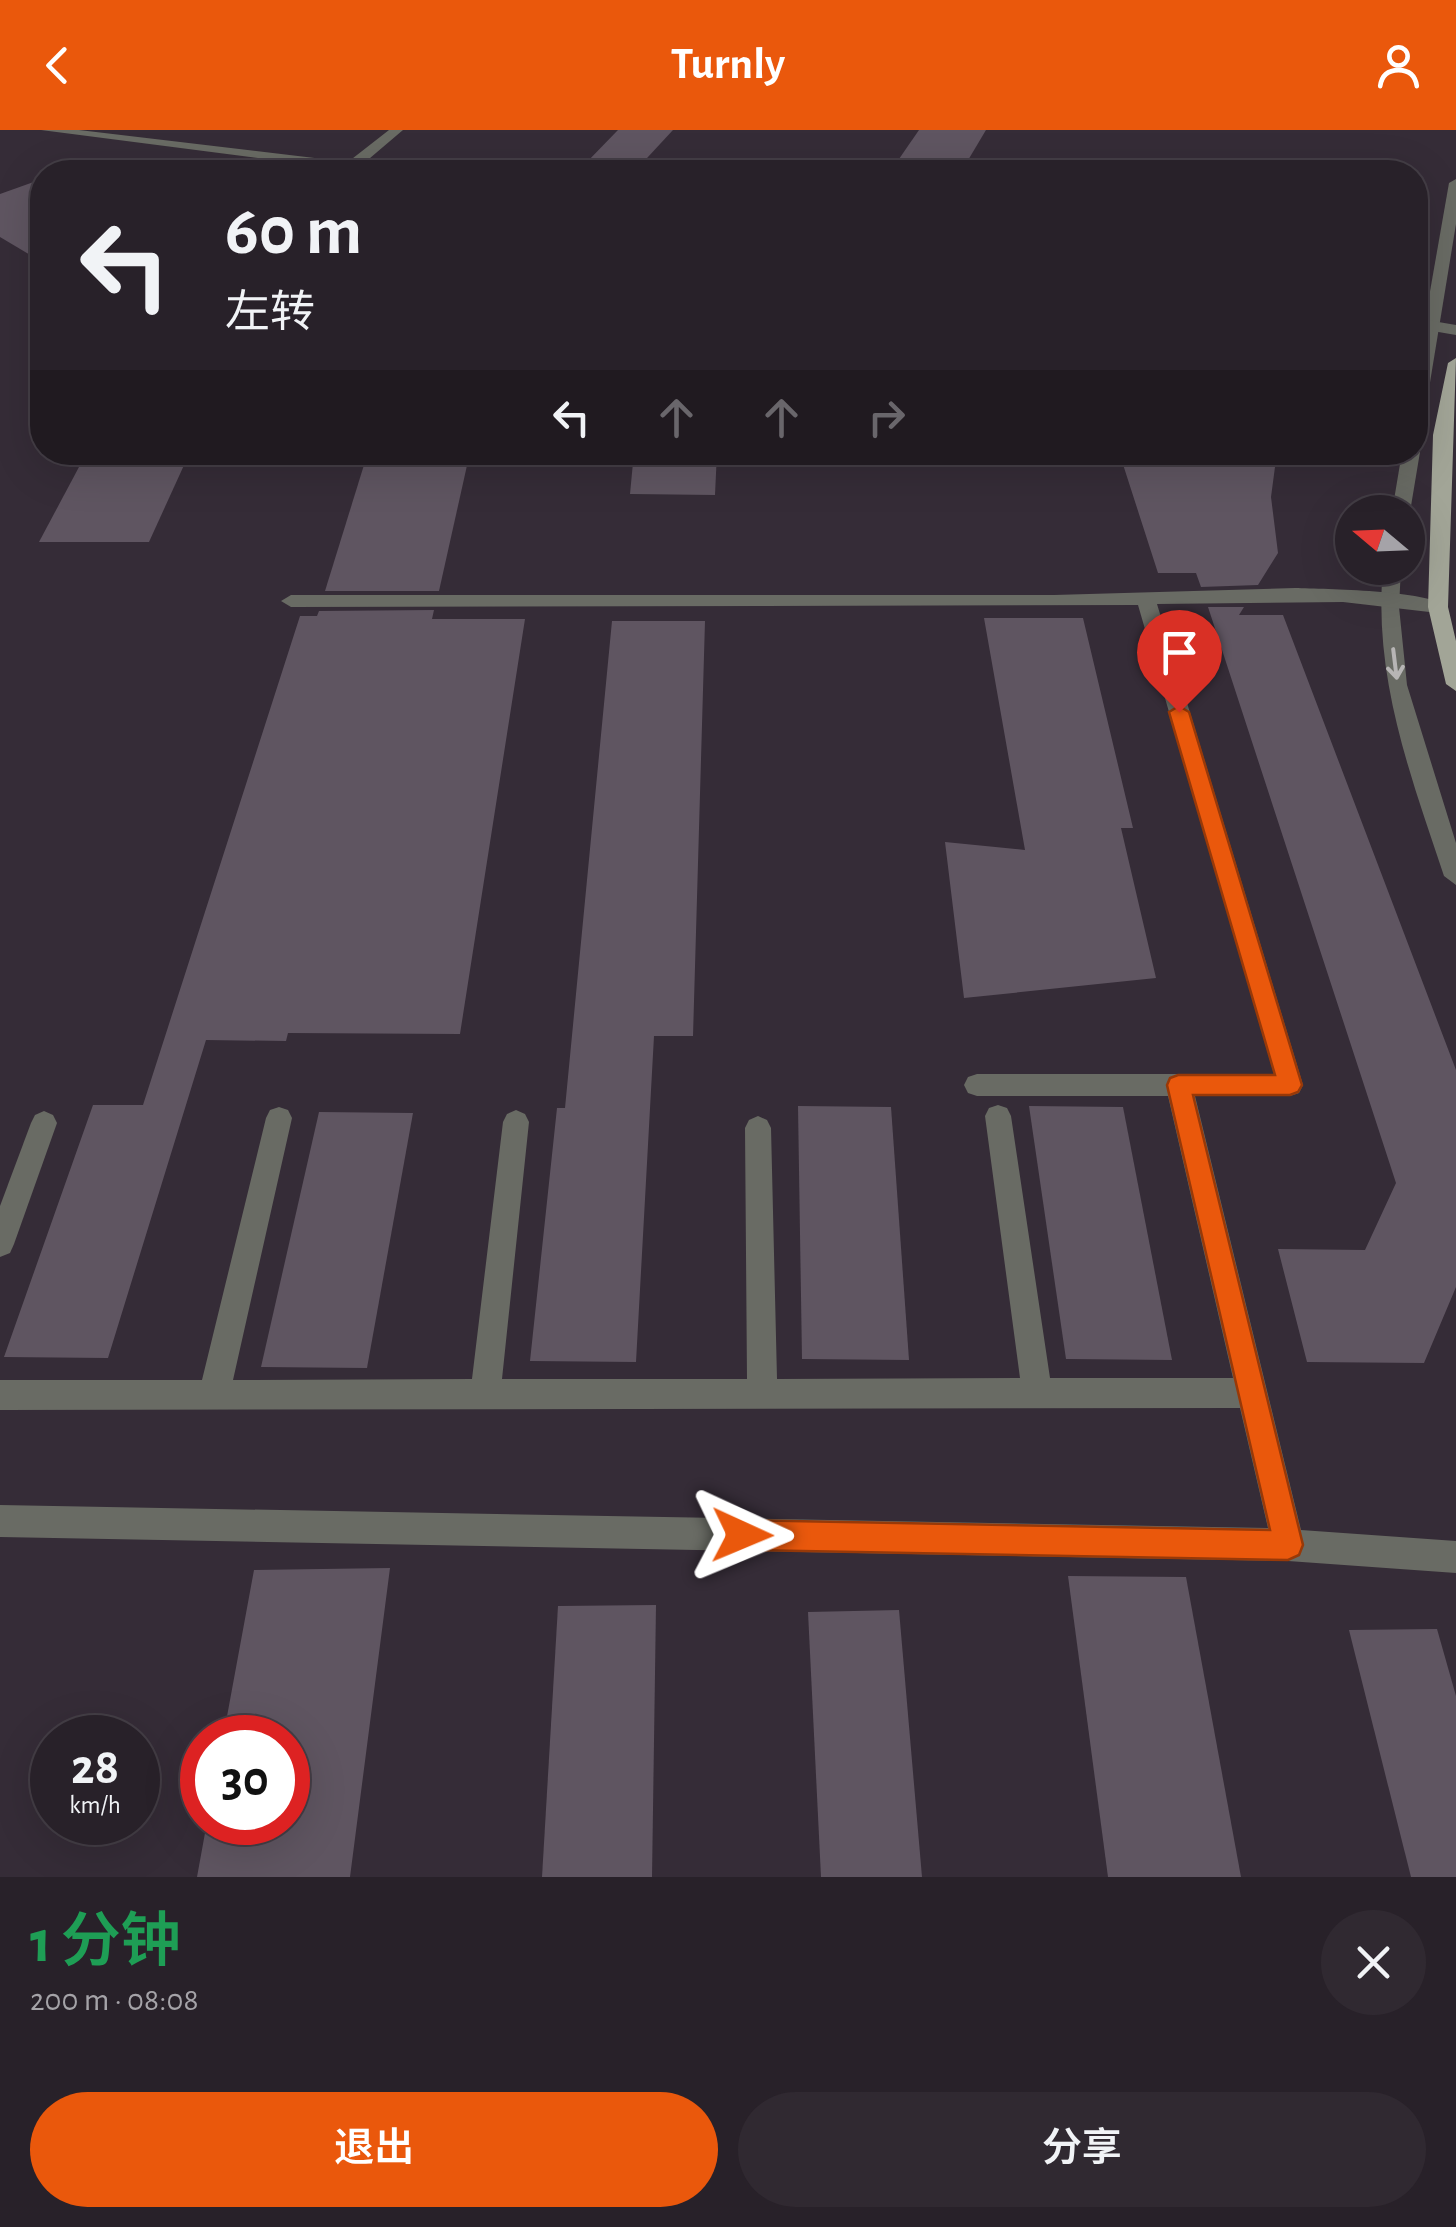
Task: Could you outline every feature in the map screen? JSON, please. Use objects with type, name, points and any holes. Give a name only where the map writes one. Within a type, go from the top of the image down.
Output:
[{"type":"main road","points":[[1456,364],[1442,435],[1438,607],[1456,684]]},
{"type":"street","points":[[47,130],[301,160]]},
{"type":"street","points":[[360,160],[397,130]]},
{"type":"street","points":[[1428,303],[1456,184]]},
{"type":"street","points":[[1428,325],[1456,330]]},
{"type":"street","points":[[1404,495],[1409,465]]},
{"type":"street","points":[[1390,585],[1401,711],[1456,876]]},
{"type":"street","points":[[291,601],[1146,600],[1320,594],[1388,598],[1438,607]]},
{"type":"street","points":[[976,1084],[1290,1085],[1146,600]]},
{"type":"street","points":[[1178,1085],[1288,1545]]},
{"type":"street","points":[[998,1116],[1037,1394]]},
{"type":"street","points":[[214,1394],[279,1118]]},
{"type":"street","points":[[485,1394],[516,1122]]},
{"type":"street","points":[[0,1244],[44,1123]]},
{"type":"street","points":[[758,1128],[762,1394]]},
{"type":"street","points":[[0,1394],[1253,1393]]},
{"type":"street","points":[[0,1521],[1288,1545],[1456,1556]]},
{"type":"building","points":[[618,130],[673,130],[645,160],[589,160]]},
{"type":"building","points":[[919,130],[986,130],[968,160],[898,160]]},
{"type":"building","points":[[30,183],[30,255],[0,237],[0,194]]},
{"type":"building","points":[[80,465],[184,465],[149,542],[39,542]]},
{"type":"building","points":[[364,465],[467,465],[439,591],[325,591]]},
{"type":"building","points":[[633,465],[716,465],[715,495],[630,494]]},
{"type":"building","points":[[1123,465],[1275,465],[1271,497],[1278,553],[1258,585],[1201,587],[1196,573],[1158,573]]},
{"type":"building","points":[[1208,607],[1244,607],[1239,615],[1283,615],[1456,1070],[1456,1287],[1424,1363],[1307,1362],[1278,1249],[1365,1250],[1396,1183]]},
{"type":"building","points":[[434,610],[432,619],[525,619],[460,1034],[288,1033],[286,1041],[206,1040],[108,1358],[4,1357],[93,1105],[143,1105],[300,616],[317,616],[319,611]]},
{"type":"building","points":[[984,618],[1083,618],[1133,828],[1121,828],[1156,978],[964,998],[945,842],[1025,850]]},
{"type":"building","points":[[612,621],[705,621],[693,1036],[654,1036],[636,1362],[530,1361],[557,1108],[565,1108]]},
{"type":"building","points":[[798,1106],[891,1107],[909,1360],[802,1359]]},
{"type":"building","points":[[1029,1106],[1123,1107],[1172,1360],[1066,1359]]},
{"type":"building","points":[[319,1112],[413,1113],[367,1368],[261,1367]]},
{"type":"building","points":[[390,1568],[350,1877],[197,1877],[203,1845],[310,1845],[310,1715],[227,1715],[254,1570]]},
{"type":"building","points":[[1068,1576],[1186,1577],[1241,1877],[1108,1877]]},
{"type":"building","points":[[656,1605],[652,1877],[542,1877],[558,1606]]},
{"type":"building","points":[[899,1610],[922,1877],[821,1877],[808,1612]]},
{"type":"building","points":[[1437,1629],[1456,1696],[1456,1877],[1411,1877],[1349,1630]]},
{"type":"route","points":[[742,1535],[1288,1545],[1178,1085],[1290,1085],[1179,712]]}]
